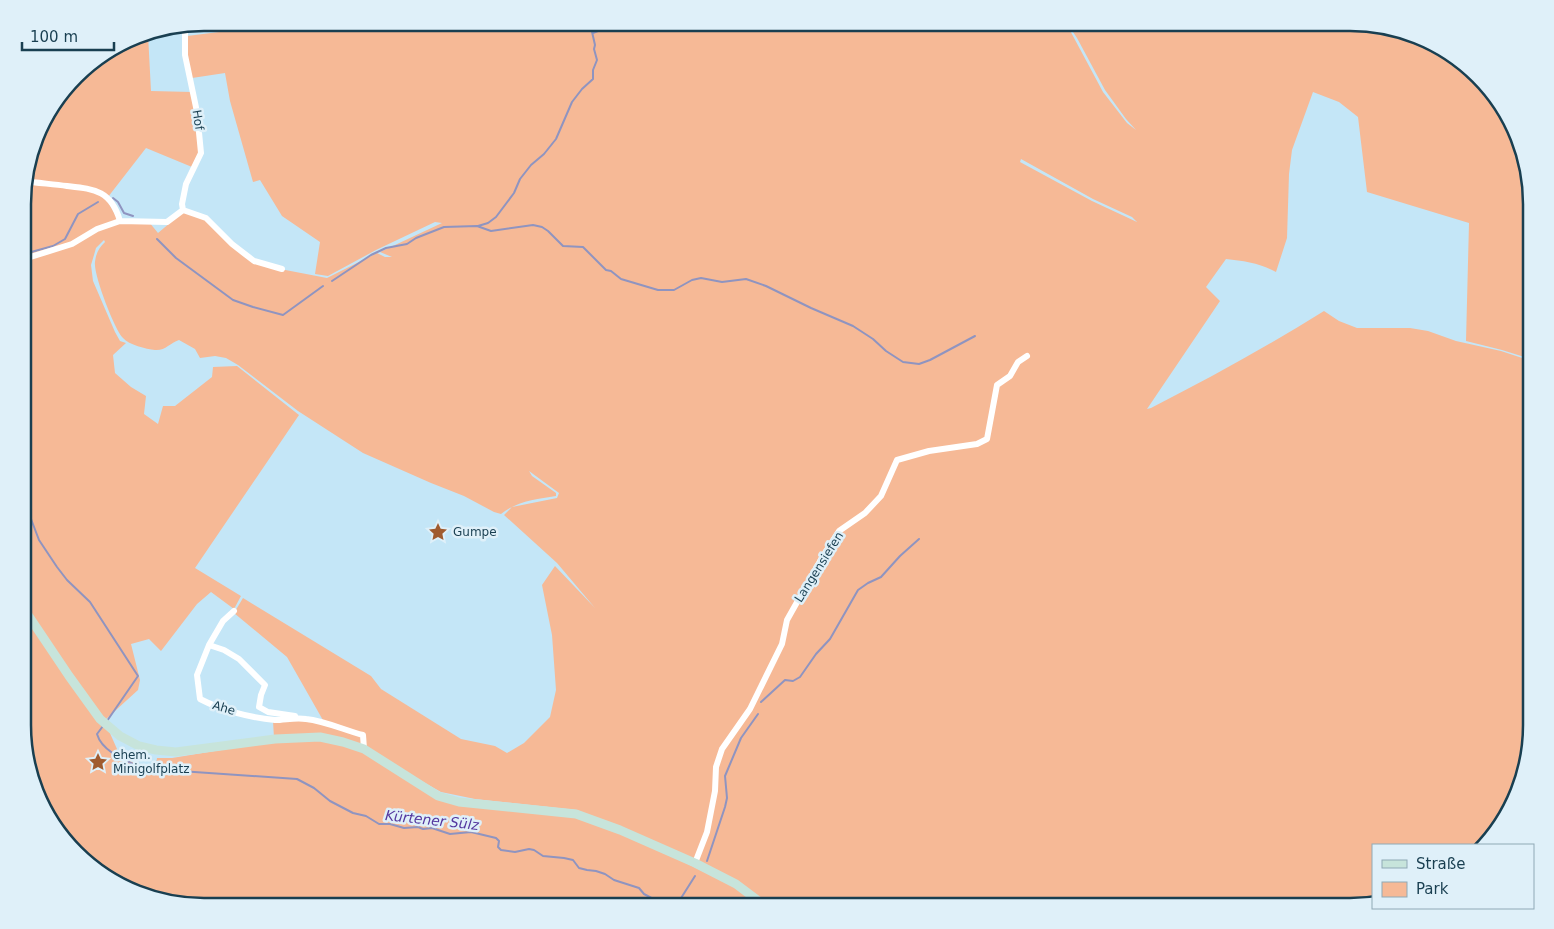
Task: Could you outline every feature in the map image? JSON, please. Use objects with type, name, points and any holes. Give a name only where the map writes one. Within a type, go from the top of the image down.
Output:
[{"type":"main road","points":[[31,619],[100,719],[111,730],[139,746],[181,752],[275,739],[320,737],[364,750],[438,796],[459,802],[576,814],[620,830],[695,863],[736,884],[754,898]]},
{"type":"street","name":"Hof","points":[[183,210],[182,204],[186,184],[201,153],[197,112],[185,56],[185,33]]},
{"type":"street","points":[[33,182],[88,187],[98,191],[107,197],[120,221]]},
{"type":"street","points":[[31,257],[72,244],[97,228],[120,221],[167,222],[183,210],[206,218],[232,244],[254,261],[282,268]]},
{"type":"street","name":"Langensiefen","points":[[695,863],[707,832],[715,790],[716,767],[722,749],[750,709],[782,644],[787,620],[839,531],[865,513],[882,496],[897,460],[929,451],[977,444],[988,439],[997,386],[1010,376],[1018,362],[1028,356]]},
{"type":"street","name":"Ahe","points":[[234,611],[223,621],[209,645],[197,675],[200,699],[212,705],[274,720],[305,718]]},
{"type":"street","name":"Ahe","points":[[209,645],[224,650],[239,659],[265,685],[258,707],[268,712],[302,717],[362,735],[364,750]]},
{"type":"green space","points":[[1070,31],[1103,92],[1127,123],[1136,130],[1105,90],[1072,31],[1349,31],[1394,37],[1416,44],[1436,54],[1455,67],[1480,90],[1494,108],[1514,149],[1522,193],[1522,356],[1466,341],[1469,223],[1367,192],[1358,117],[1339,102],[1313,92],[1292,150],[1289,174],[1287,238],[1276,272],[1258,264],[1226,259],[1206,287],[1220,301],[1147,409],[1239,361],[1324,311],[1339,321],[1357,328],[1410,328],[1428,331],[1456,341],[1501,351],[1522,358],[1522,736],[1517,769],[1510,791],[1500,811],[1475,844],[1372,844],[1372,896],[1361,897],[759,898],[738,882],[697,862],[709,833],[721,748],[706,832],[694,861],[577,810],[475,799],[441,792],[365,749],[363,736],[324,722],[287,657],[234,613],[243,598],[371,676],[381,689],[461,739],[495,746],[507,753],[524,743],[550,717],[556,690],[552,635],[542,585],[555,566],[595,608],[557,563],[504,515],[512,507],[501,514],[494,512],[464,496],[363,453],[298,411],[238,365],[226,358],[215,356],[200,358],[195,349],[179,340],[159,350],[133,345],[123,338],[110,313],[95,268],[96,256],[105,242],[104,240],[96,248],[91,265],[93,281],[115,332],[120,341],[126,343],[113,355],[115,373],[131,387],[146,396],[144,414],[158,424],[163,406],[175,406],[212,377],[213,367],[237,366],[299,415],[195,568],[241,596],[234,609],[211,592],[197,604],[161,651],[149,639],[131,644],[140,680],[138,690],[105,720],[70,673],[31,614],[31,258],[46,254],[97,229],[120,222],[149,222],[158,233],[183,212],[206,220],[255,262],[275,268],[327,278],[377,253],[385,257],[392,257],[380,252],[442,223],[435,222],[376,250],[328,276],[315,274],[320,242],[282,216],[260,180],[253,182],[230,101],[225,73],[192,78],[187,55],[187,36],[219,32]],"holes":[[[1021,159],[1093,199],[1132,217],[1137,222],[1092,201],[1020,162]],[[529,471],[559,493],[557,498],[512,507],[527,501],[556,496],[556,493],[532,476]]]},
{"type":"green space","points":[[148,40],[151,91],[192,92],[199,152],[192,167],[146,148],[108,197],[98,190],[33,181],[40,149],[54,118],[82,82],[118,54]]},
{"type":"green space","points":[[33,183],[87,189],[106,198],[118,220],[72,242],[31,255]]},
{"type":"green space","points":[[31,625],[109,731],[121,758],[155,770],[157,758],[172,758],[276,741],[320,738],[363,750],[438,798],[575,816],[620,831],[735,887],[749,898],[205,898],[160,892],[138,885],[118,875],[82,847],[60,821],[44,791],[37,769],[31,724]]},
{"type":"green space","points":[[305,720],[362,736],[363,744],[344,741],[274,738],[273,721]]},
{"type":"waterway","points":[[478,226],[488,223],[496,217],[514,193],[520,179],[556,139],[572,102],[593,79],[593,70],[597,60],[592,32]]},
{"type":"waterway","points":[[113,198],[118,202],[124,213],[133,216]]},
{"type":"waterway","points":[[31,252],[53,246],[65,239],[78,214],[98,202]]},
{"type":"waterway","points":[[332,281],[371,255],[386,248],[407,244],[416,238],[444,227],[477,226],[491,231],[533,225],[548,231],[563,246],[583,247],[606,270],[611,271],[621,279],[658,290],[674,290],[692,280],[701,278],[722,282],[746,279],[766,286],[853,326],[903,362],[919,364],[975,336]]},
{"type":"waterway","points":[[157,239],[176,258],[233,300],[253,307],[283,315],[323,286]]},
{"type":"waterway","name":"Kürtener Sülz","points":[[31,519],[39,540],[57,567],[67,580],[90,602],[138,676],[107,721]]},
{"type":"waterway","points":[[761,702],[785,680],[793,681],[800,677],[816,654],[830,639],[858,590],[881,577],[919,539]]},
{"type":"waterway","points":[[707,861],[727,798],[725,776],[741,738],[758,714]]},
{"type":"waterway","name":"Kürtener Sülz","points":[[103,726],[97,734],[104,746],[122,759],[142,768]]},
{"type":"waterway","name":"Kürtener Sülz","points":[[151,769],[297,779],[314,788],[330,801],[353,813],[366,816],[379,824],[390,824],[404,828],[432,828],[450,834],[471,832],[496,838],[499,841],[498,847],[501,850],[515,852],[529,849],[543,856],[573,860],[579,868],[596,871],[614,880],[639,888],[651,898]]},
{"type":"waterway","points":[[681,898],[695,876]]},
{"type":"place","name":"Gumpe","points":[[438,532]]},
{"type":"place","name":"ehem. Minigolfplatz","points":[[98,762]]}]
